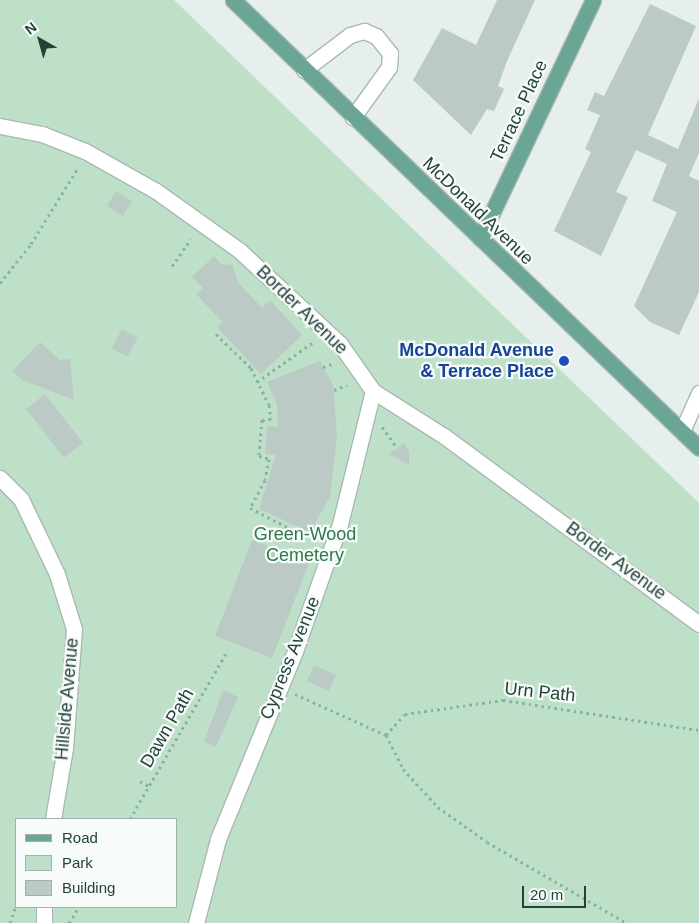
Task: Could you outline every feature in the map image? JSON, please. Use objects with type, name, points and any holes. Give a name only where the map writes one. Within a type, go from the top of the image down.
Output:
[{"type":"main road","name":"McDonald Avenue","points":[[233,0],[699,448]]},
{"type":"main road","name":"Terrace Place","points":[[480,238],[592,0]]},
{"type":"street","points":[[304,70],[350,34],[364,31],[376,36],[390,53],[389,67],[353,117]]},
{"type":"street","name":"Border Avenue","points":[[0,126],[42,134],[85,151],[240,250],[327,332],[373,390],[444,436],[699,624]]},
{"type":"street","name":"Cypress Avenue","points":[[196,923],[218,839],[279,687],[340,524],[373,390]]},
{"type":"street","points":[[682,432],[699,393]]},
{"type":"street","name":"Hillside Avenue","points":[[0,478],[21,499],[58,574],[74,629],[65,748],[53,818]]},
{"type":"street","points":[[44,908],[44,923]]},
{"type":"path","points":[[0,283],[31,244],[85,151]]},
{"type":"path","points":[[172,266],[202,224]]},
{"type":"path","points":[[257,382],[327,332]]},
{"type":"path","points":[[216,334],[251,368],[271,419],[262,420],[259,456],[269,459],[266,480],[250,508],[287,527]]},
{"type":"path","name":"Dawn Path","points":[[131,818],[228,650]]},
{"type":"path","points":[[279,687],[386,735],[403,769],[438,807],[488,842],[627,923]]},
{"type":"path","name":"Urn Path","points":[[386,735],[405,714],[503,700],[699,730]]},
{"type":"path","points":[[140,781],[149,786]]},
{"type":"path","points":[[10,923],[15,908]]},
{"type":"path","points":[[69,923],[77,908]]},
{"type":"green space","name":"Green-Wood Cemetery","points":[[0,0],[174,0],[699,503],[699,923],[0,923]]},
{"type":"building","points":[[497,0],[535,0],[507,61],[498,86],[504,89],[494,111],[487,109],[471,135],[413,80],[442,28],[476,45]]},
{"type":"building","points":[[650,4],[696,26],[648,135],[678,149],[699,98],[699,153],[689,176],[699,181],[699,292],[679,335],[650,322],[634,306],[677,212],[652,201],[667,164],[636,150],[616,192],[628,197],[601,256],[554,231],[591,152],[585,149],[600,115],[587,110],[595,92],[604,96]]},
{"type":"building","points":[[116,191],[132,201],[123,216],[107,206]]},
{"type":"building","points":[[214,256],[221,264],[233,265],[237,281],[262,308],[270,300],[302,335],[261,374],[217,327],[222,322],[196,294],[203,288],[192,277]]},
{"type":"building","points":[[122,329],[138,338],[127,357],[112,348]]},
{"type":"building","points":[[40,342],[60,360],[70,359],[74,400],[22,380],[12,371]]},
{"type":"building","points":[[320,361],[333,385],[337,437],[330,497],[310,532],[259,509],[276,455],[265,454],[267,426],[278,427],[277,404],[267,382]]},
{"type":"building","points":[[45,394],[83,443],[64,458],[26,409]]},
{"type":"building","points":[[404,443],[409,451],[409,465],[389,454]]},
{"type":"building","points":[[252,540],[309,563],[272,658],[215,636]]},
{"type":"building","points":[[314,665],[336,675],[329,691],[307,681]]},
{"type":"building","points":[[223,690],[238,697],[216,747],[204,742]]},
{"type":"place","name":"McDonald Avenue & Terrace Place","points":[[564,361]]}]
